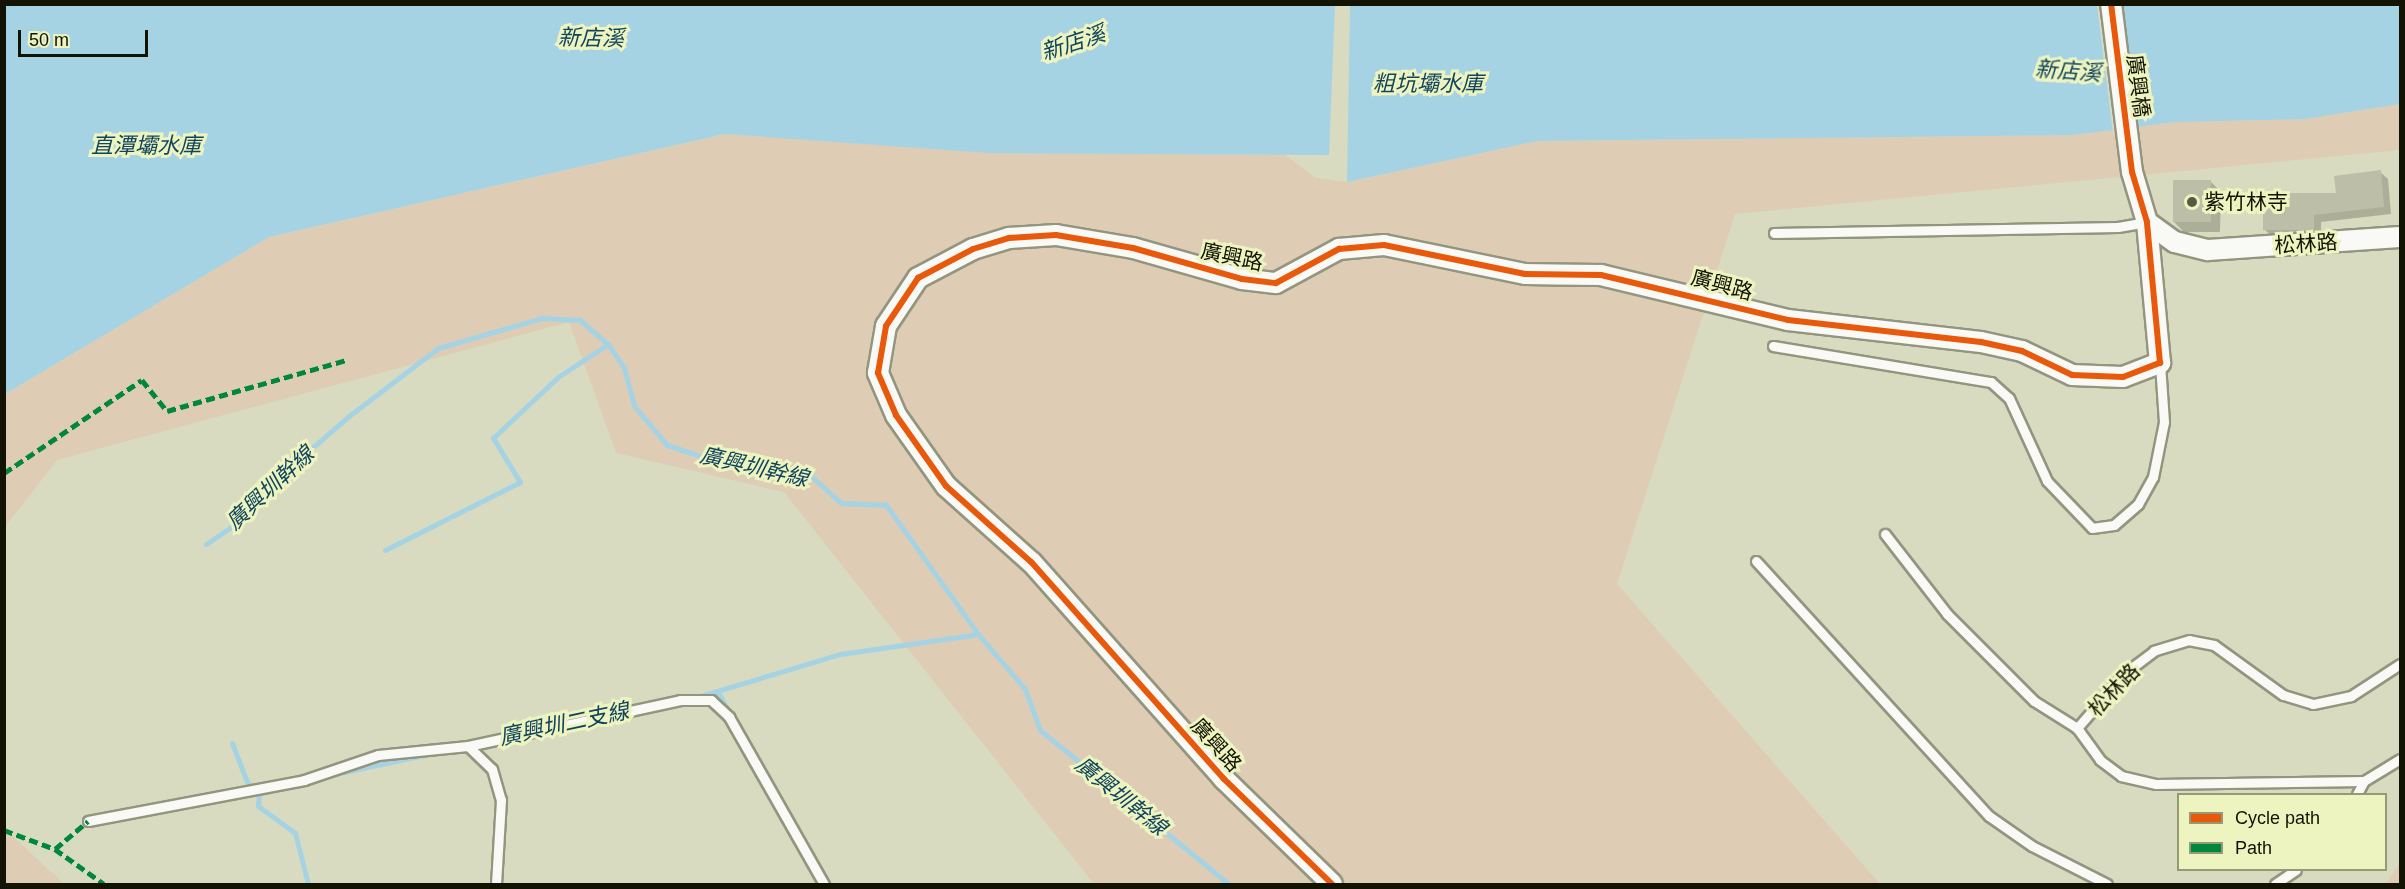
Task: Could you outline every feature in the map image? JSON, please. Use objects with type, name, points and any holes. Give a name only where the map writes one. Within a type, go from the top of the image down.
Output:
[{"type":"street","name":"廣興橋","points":[[2111,4],[2132,172],[2147,222]]},
{"type":"street","name":"松林路","points":[[2147,222],[2175,242],[2208,250],[2400,237]]},
{"type":"street","points":[[2147,222],[2160,363]]},
{"type":"street","name":"廣興路","points":[[1332,885],[1224,779],[1032,562],[946,486],[896,415],[878,373],[886,326],[918,278],[973,249],[1009,238],[1056,235],[1122,246],[1242,279],[1276,283],[1339,249],[1384,245],[1525,274],[1601,276],[1788,320],[1981,342],[2022,351],[2072,375],[2124,377],[2160,363]]},
{"type":"lane","points":[[1774,233],[2118,227],[2147,222]]},
{"type":"lane","points":[[1773,346],[1991,382],[2009,398],[2047,481],[2092,528],[2114,525],[2138,504],[2153,477],[2164,422],[2160,363]]},
{"type":"lane","points":[[1885,534],[1947,614],[2034,701],[2077,728]]},
{"type":"lane","points":[[1756,561],[1989,816],[2032,846],[2107,885]]},
{"type":"lane","name":"松林路","points":[[2364,781],[2156,784],[2121,776],[2100,760],[2077,728],[2124,674],[2154,651],[2189,640],[2214,645],[2283,695],[2313,704],[2351,696],[2400,664]]},
{"type":"lane","points":[[88,821],[304,780],[378,755],[468,746],[680,700],[711,700],[729,717],[824,885]]},
{"type":"lane","points":[[468,746],[492,769],[501,800],[496,885]]},
{"type":"lane","points":[[2358,793],[2364,781],[2400,759]]},
{"type":"lane","points":[[2274,885],[2295,871]]},
{"type":"shaded area","points":[[2400,104],[2400,150],[1735,214],[1617,584],[1880,884],[1094,884],[784,492],[616,453],[569,322],[57,460],[5,527],[5,394],[269,237],[726,134],[988,153],[1285,155],[1316,178],[1347,182],[1538,141],[2073,135],[2176,122],[2305,119]]},
{"type":"shaded area","points":[[5,829],[64,884],[5,884]]},
{"type":"shaded area","points":[[2400,863],[2400,884],[2386,884]]},
{"type":"water","name":"直潭壩水庫","points":[[4,5],[1335,5],[1329,155],[988,153],[725,134],[269,237],[5,394]]},
{"type":"water","name":"粗坑壩水庫","points":[[1350,5],[2400,5],[2400,104],[2305,119],[2176,122],[2073,135],[1538,141],[1347,182]]},
{"type":"pier","points":[[2097,5],[2123,5],[2134,130],[2113,133]]},
{"type":"building","points":[[2381,170],[2384,207],[2314,215],[2314,230],[2263,230],[2263,193],[2336,193],[2334,176]]},
{"type":"building","name":"紫竹林寺","points":[[2173,180],[2211,180],[2211,222],[2173,222]]},
{"type":"waterway","name":"廣興圳幹線","points":[[206,544],[239,522],[275,480],[349,416],[438,348],[542,318],[580,320],[608,344],[624,368],[634,406],[667,445],[722,463],[811,476],[841,503],[886,505],[978,634],[1025,689],[1040,730],[1229,884]]},
{"type":"waterway","points":[[385,550],[520,482],[493,438],[558,377],[608,344]]},
{"type":"waterway","name":"廣興圳二支線","points":[[697,697],[840,654],[978,634]]},
{"type":"waterway","points":[[718,692],[730,715]]},
{"type":"waterway","points":[[232,743],[247,782],[256,790]]},
{"type":"waterway","name":"廣興圳二支線","points":[[330,775],[429,754]]},
{"type":"waterway","name":"廣興圳二支線","points":[[274,790],[259,794],[258,806],[295,833],[308,884]]},
{"type":"marked path","points":[[4,473],[142,380],[167,411],[346,360]]},
{"type":"marked path","points":[[4,830],[55,849],[88,821]]},
{"type":"marked path","points":[[55,849],[104,884]]},
{"type":"cycle path","points":[[1332,884],[1224,779],[1031,562],[946,486],[896,415],[878,373],[886,326],[918,278],[973,249],[1009,238],[1056,235],[1133,248],[1242,279],[1276,283],[1339,249],[1384,245],[1525,274],[1601,275],[1788,320],[1981,342],[2022,351],[2072,375],[2123,377],[2160,363],[2147,222],[2132,172],[2111,4]]},
{"type":"place","name":"紫竹林寺","points":[[2192,202]]},
{"type":"water label","name":"新店溪","points":[[591,38]]},
{"type":"water label","name":"新店溪","points":[[1073,43]]},
{"type":"water label","name":"新店溪","points":[[2068,71]]}]
